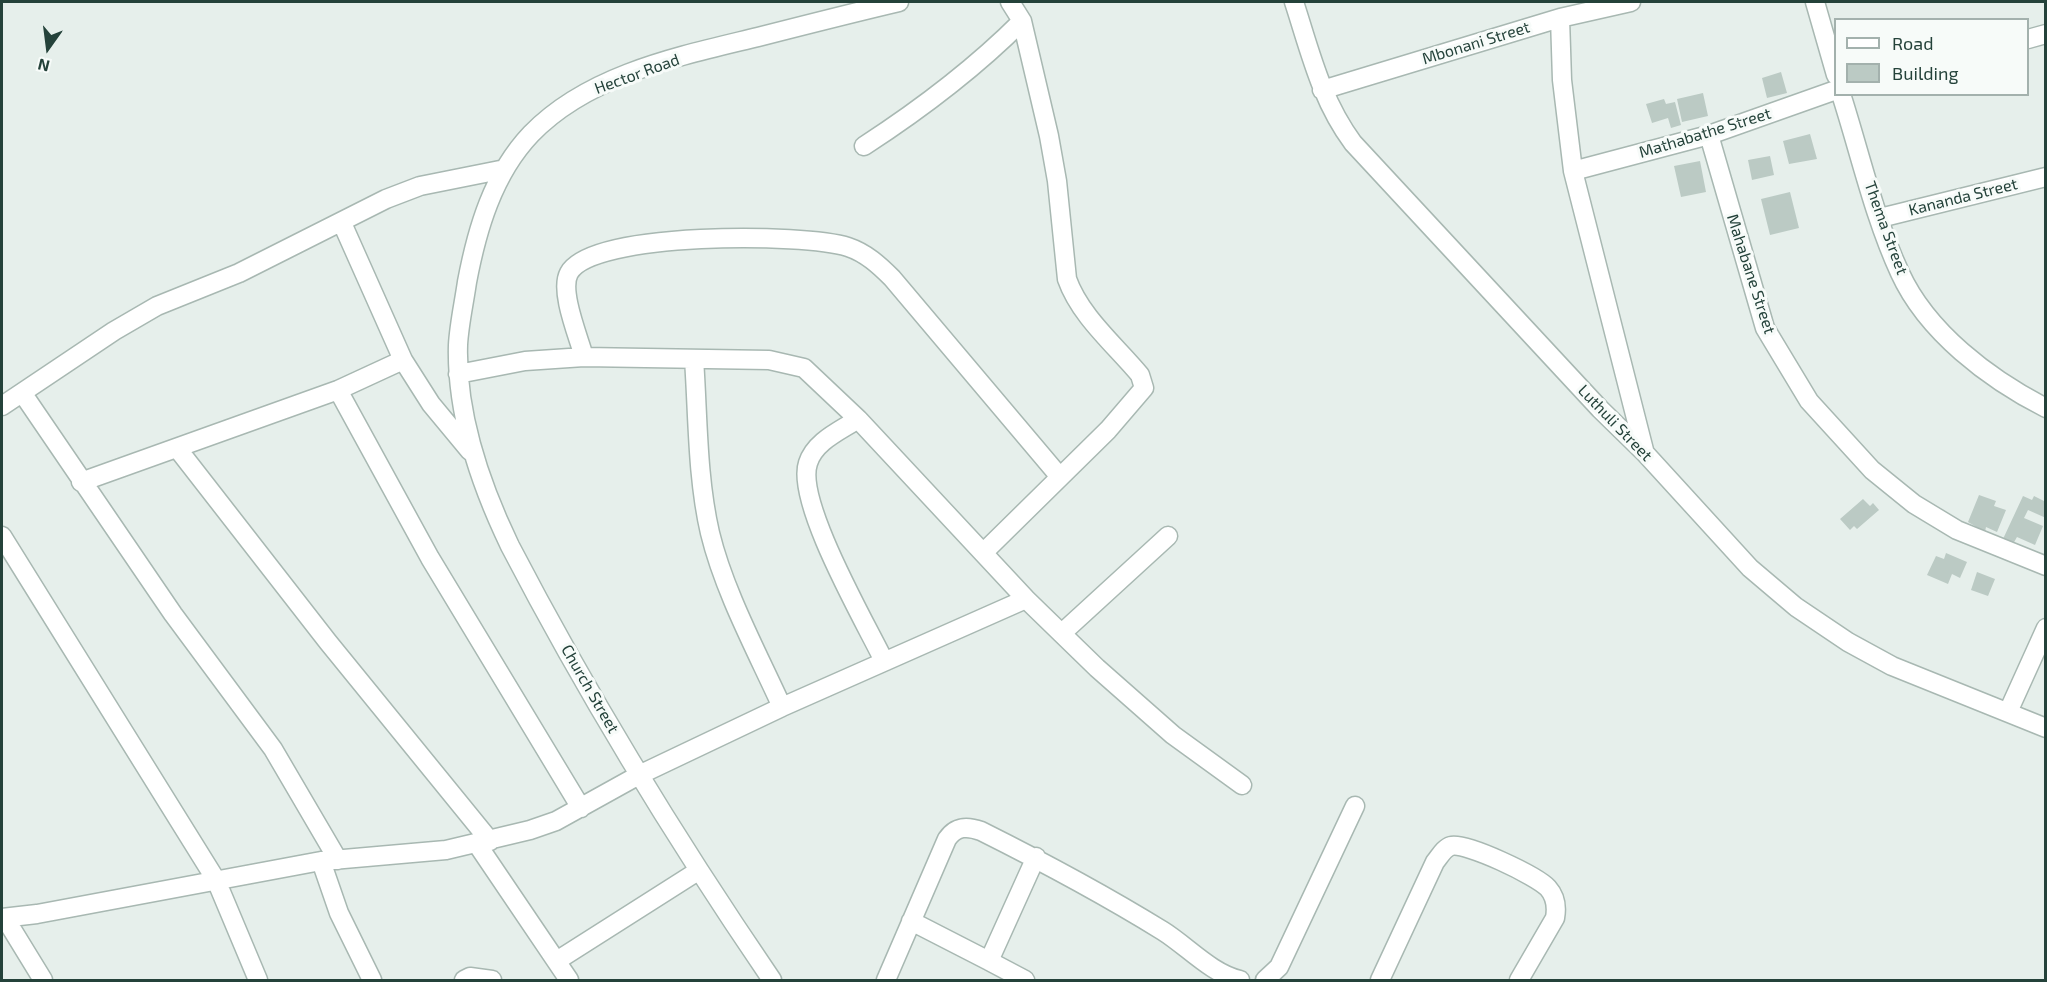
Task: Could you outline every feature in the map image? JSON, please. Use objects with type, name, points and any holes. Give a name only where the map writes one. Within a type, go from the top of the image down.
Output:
[{"type":"street","name":"Hector Road","points":[[458,374],[458,344],[471,265],[487,208],[505,169],[531,134],[585,93],[608,81],[689,55],[899,2]]},
{"type":"street","points":[[984,552],[1142,393],[1143,381],[1084,312],[1072,294],[1067,279],[1053,161],[1022,21],[1010,2]]},
{"type":"street","name":"Luthuli Street","points":[[1294,2],[1322,90],[1339,124],[1353,143],[1750,568],[1796,608],[1848,642],[1892,666],[2046,728]]},
{"type":"street","name":"Mbonani Street","points":[[1322,90],[1560,18],[1631,2]]},
{"type":"street","points":[[1815,2],[1834,68]]},
{"type":"street","points":[[1560,18],[1562,80],[1573,171],[1644,452]]},
{"type":"street","points":[[864,146],[921,109],[999,44],[1022,21]]},
{"type":"street","points":[[2029,39],[2046,34]]},
{"type":"street","name":"Mathabathe Street","points":[[1573,171],[1709,135],[1834,91]]},
{"type":"street","name":"Thema Street","points":[[1842,96],[1880,218],[1901,275],[1940,330],[2016,393],[2046,408]]},
{"type":"street","name":"Mahabane Street","points":[[1709,135],[1765,328],[1809,401],[1872,470],[1914,504],[1957,530],[2046,566]]},
{"type":"street","points":[[2,406],[23,394],[85,349],[157,306],[239,273],[386,199],[420,186],[505,169]]},
{"type":"street","name":"Kananda Street","points":[[1880,218],[2046,177]]},
{"type":"street","points":[[342,223],[403,360],[431,405],[475,457]]},
{"type":"street","points":[[584,357],[565,285],[572,268],[585,261],[644,243],[677,240],[783,239],[839,244],[866,255],[892,278],[1060,477]]},
{"type":"street","points":[[458,374],[515,362],[584,357],[769,360],[796,365],[810,373],[858,419],[1026,599],[1132,701],[1173,735],[1242,785]]},
{"type":"street","points":[[694,359],[704,495],[711,536],[722,570],[782,707]]},
{"type":"street","points":[[81,482],[338,390],[403,360]]},
{"type":"street","name":"Church Street","points":[[458,374],[461,402],[475,457],[493,509],[514,554],[639,775],[698,871],[772,981]]},
{"type":"street","points":[[338,390],[456,604],[581,808]]},
{"type":"street","points":[[23,394],[173,614],[273,749],[329,860],[339,913],[372,981]]},
{"type":"street","points":[[858,419],[823,442],[814,452],[806,472],[807,491],[813,514],[884,661]]},
{"type":"street","points":[[177,448],[483,843],[569,981]]},
{"type":"street","points":[[2,536],[216,880],[258,981]]},
{"type":"street","points":[[1062,633],[1168,536]]},
{"type":"street","points":[[43,981],[3,918],[37,914],[329,860],[417,854],[483,843],[556,821],[639,775],[782,707],[1026,599]]},
{"type":"street","points":[[2008,712],[2046,628]]},
{"type":"street","points":[[1265,981],[1279,967],[1355,806]]},
{"type":"street","points":[[886,981],[947,839],[956,830],[968,827],[1036,857],[1154,926],[1216,969],[1240,981]]},
{"type":"street","points":[[1380,981],[1435,862],[1444,850],[1454,845],[1467,847],[1534,877],[1553,895],[1557,909],[1555,918],[1519,981]]},
{"type":"street","points":[[988,961],[1036,857]]},
{"type":"street","points":[[558,960],[698,871]]},
{"type":"street","points":[[911,921],[1025,981]]},
{"type":"street","points":[[464,981],[470,977],[482,977],[492,981]]},
{"type":"building","points":[[1781,72],[1787,93],[1767,98],[1762,78]]},
{"type":"building","points":[[1703,93],[1708,116],[1682,122],[1677,99]]},
{"type":"building","points":[[1664,99],[1666,104],[1675,102],[1681,125],[1671,128],[1668,118],[1652,123],[1646,104]]},
{"type":"building","points":[[1810,134],[1817,159],[1789,164],[1783,141]]},
{"type":"building","points":[[1770,156],[1774,175],[1752,180],[1748,160]]},
{"type":"building","points":[[1700,161],[1706,192],[1681,197],[1674,166]]},
{"type":"building","points":[[1790,192],[1799,228],[1770,235],[1761,199]]},
{"type":"building","points":[[1979,495],[1996,501],[1994,506],[2006,510],[1997,532],[1986,527],[1985,532],[1968,522]]},
{"type":"building","points":[[2023,496],[2032,500],[2034,496],[2046,502],[2046,518],[2028,510],[2024,518],[2043,526],[2035,545],[2017,537],[2013,544],[2003,539]]},
{"type":"building","points":[[1863,499],[1870,506],[1873,503],[1879,510],[1857,529],[1854,526],[1850,530],[1840,519]]},
{"type":"building","points":[[1946,553],[1967,562],[1960,578],[1952,574],[1948,584],[1927,575],[1936,556],[1944,559]]},
{"type":"building","points":[[1977,572],[1995,579],[1988,596],[1971,590]]}]
